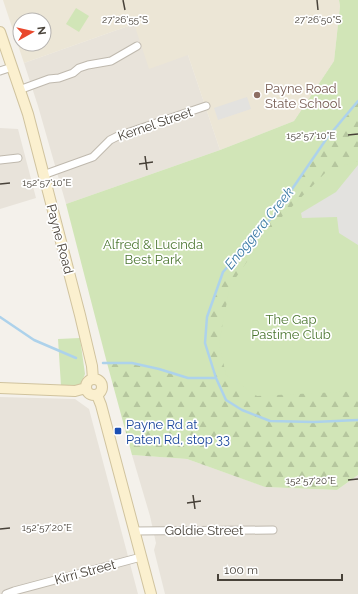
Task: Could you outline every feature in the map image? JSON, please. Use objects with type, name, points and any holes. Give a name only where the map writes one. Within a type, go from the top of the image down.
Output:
[{"type":"main road","name":"Payne Road","points":[[0,32],[28,114],[80,315],[92,366],[93,379]]},
{"type":"main road","points":[[93,379],[100,381],[102,386],[101,392],[97,395],[90,394],[86,388],[88,381],[93,379]]},
{"type":"main road","points":[[0,388],[75,391],[86,388]]},
{"type":"main road","points":[[97,395],[101,405],[151,594]]},
{"type":"street","points":[[20,90],[49,79],[59,78],[73,73],[79,68],[88,64],[111,61],[137,46]]},
{"type":"street","points":[[0,71],[12,67]]},
{"type":"street","name":"Kernel Street","points":[[43,175],[93,158],[110,140],[118,136],[206,106]]},
{"type":"street","points":[[0,160],[18,158]]},
{"type":"street","name":"Goldie Street","points":[[134,531],[273,530]]},
{"type":"street","name":"Kirri Street","points":[[6,594],[14,590],[142,557]]},
{"type":"shaded area","name":"Payne Road State School","points":[[3,0],[339,0],[340,6],[334,61],[294,121],[220,150],[188,55],[149,69],[134,24],[24,63],[20,52],[52,52],[52,12],[12,12],[12,27]]},
{"type":"shaded area","points":[[134,24],[188,55],[220,150],[66,204],[24,63]]},
{"type":"shaded area","points":[[247,97],[251,109],[218,120],[214,108]]},
{"type":"shaded area","points":[[0,128],[18,129],[36,198],[0,209]]},
{"type":"shaded area","points":[[358,165],[358,245],[339,233],[337,217],[302,218],[301,213],[336,192]]},
{"type":"shaded area","points":[[0,397],[75,399],[89,409],[138,594],[0,594]]},
{"type":"shaded area","points":[[132,455],[187,459],[266,487],[337,490],[358,475],[358,594],[165,594],[154,550],[156,543],[150,516]]},
{"type":"green space","name":"Alfred & Lucinda Best Park","points":[[339,0],[358,0],[358,101],[327,138],[275,214],[223,272],[207,317],[205,343],[215,378],[188,378],[132,363],[107,363],[66,204],[220,150],[294,121],[334,61],[340,6]]},
{"type":"green space","points":[[76,8],[89,16],[79,32],[66,24]]},
{"type":"green space","points":[[358,101],[358,475],[337,490],[265,487],[187,459],[132,455],[107,363],[132,363],[215,378],[205,343],[207,317],[223,272],[275,214],[327,138]]},
{"type":"green space","name":"The Gap Pastime Club","points":[[358,161],[358,391],[257,396],[226,375],[219,343],[230,286],[269,230],[328,170]]},
{"type":"green space","points":[[80,338],[85,374],[80,386],[61,386],[58,339]]},
{"type":"waterway","name":"Enoggera Creek","points":[[358,101],[327,138],[275,214],[223,272],[207,317],[205,343],[216,378],[226,400],[242,410],[270,421],[314,422],[358,420]]},
{"type":"waterway","points":[[0,317],[34,340],[76,358]]},
{"type":"waterway","points":[[103,363],[132,363],[188,378],[216,378]]},
{"type":"place","name":"Payne Road State School","points":[[257,95]]},
{"type":"place","name":"Payne Rd at Paten Rd, stop 33","points":[[118,431]]}]
